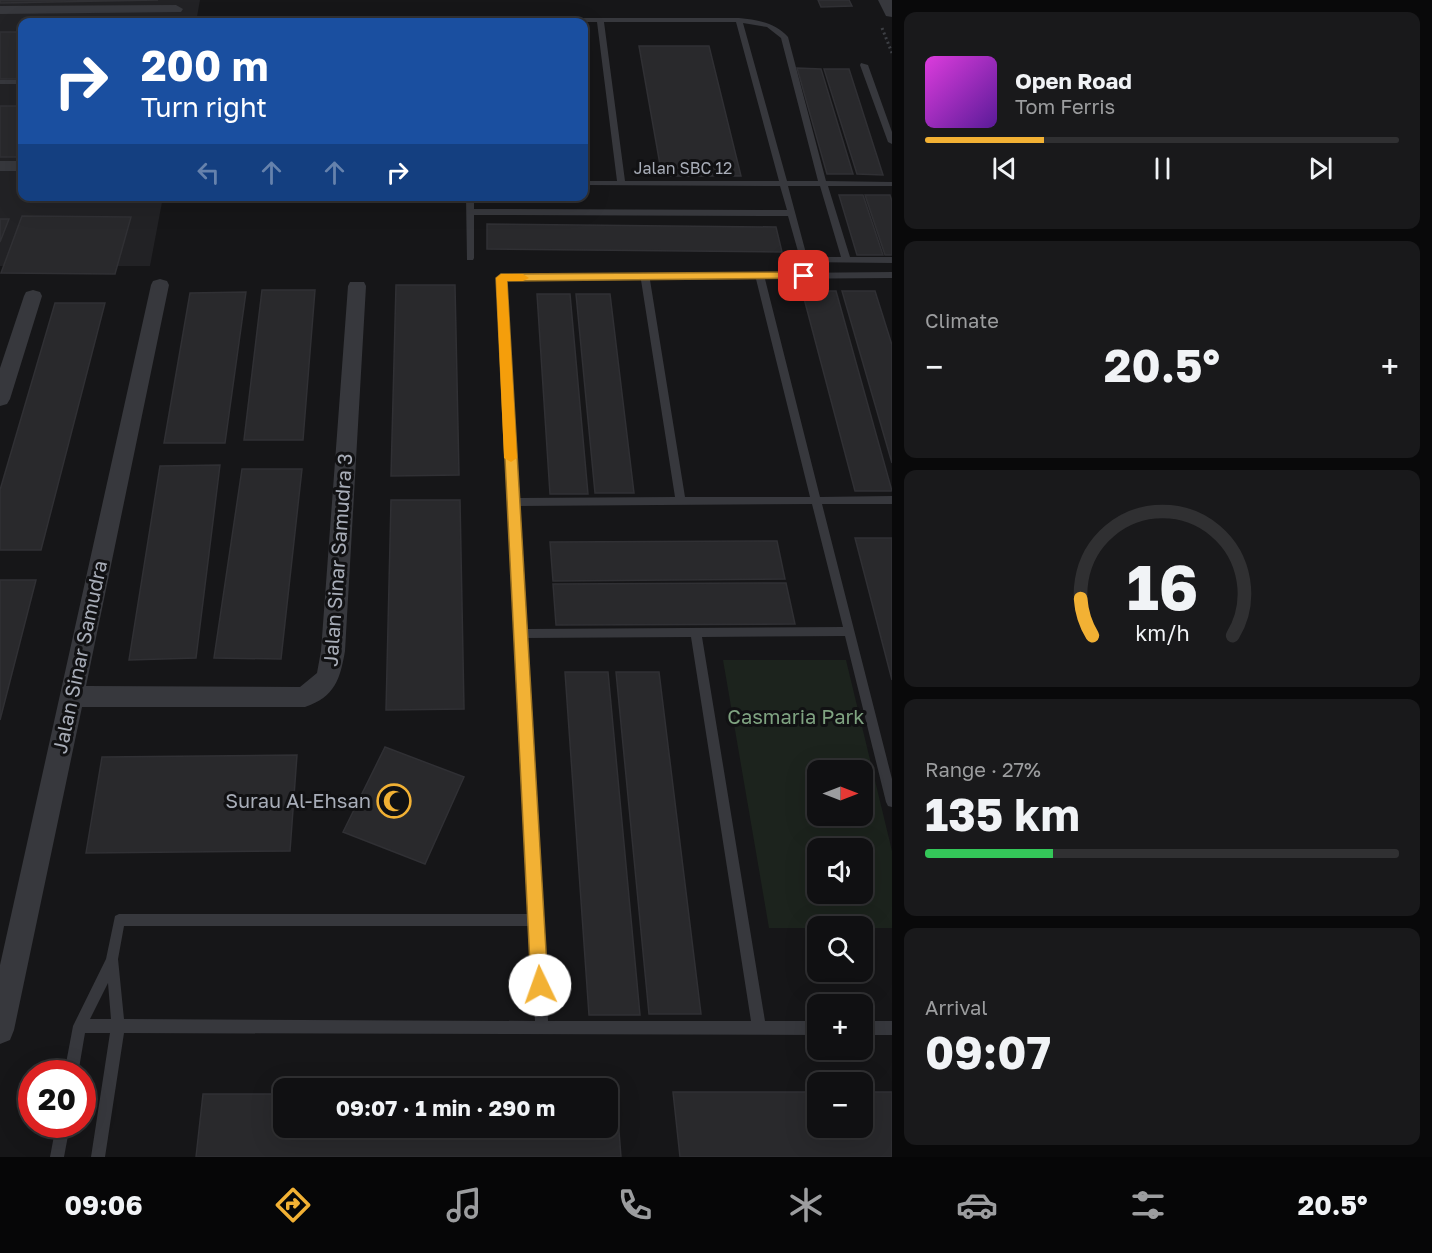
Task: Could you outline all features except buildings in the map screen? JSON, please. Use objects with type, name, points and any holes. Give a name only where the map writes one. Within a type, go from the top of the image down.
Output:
[{"type":"street","points":[[0,10],[176,10]]},
{"type":"street","points":[[0,166],[18,166]]},
{"type":"street","name":"Jalan Sinar Samudra","points":[[0,1030],[160,285]]},
{"type":"street","name":"Jalan Sinar Samudra 3","points":[[71,696],[305,697],[328,678],[334,639],[357,286]]},
{"type":"street","points":[[0,399],[33,296]]},
{"type":"lane","points":[[588,20],[739,20],[763,23],[784,37],[823,184],[846,259]]},
{"type":"lane","points":[[600,20],[621,183]]},
{"type":"lane","points":[[739,20],[804,260],[892,260]]},
{"type":"lane","points":[[864,65],[892,142]]},
{"type":"lane","points":[[0,82],[18,82]]},
{"type":"lane","name":"Jalan SBC 12","points":[[588,183],[892,184]]},
{"type":"lane","points":[[470,201],[470,258]]},
{"type":"lane","points":[[470,212],[791,213]]},
{"type":"lane","points":[[542,1029],[501,278],[892,275]]},
{"type":"lane","points":[[760,276],[892,802]]},
{"type":"lane","points":[[645,277],[681,501]]},
{"type":"lane","points":[[513,502],[892,500]]},
{"type":"lane","points":[[520,634],[849,631]]},
{"type":"lane","points":[[696,633],[759,1028]]},
{"type":"lane","points":[[98,1157],[118,1026],[112,959],[119,920],[536,920]]},
{"type":"lane","points":[[74,1060],[80,1026],[112,959]]},
{"type":"lane","points":[[80,1026],[807,1028]]},
{"type":"lane","points":[[873,1028],[892,1028]]},
{"type":"lane","points":[[57,1157],[61,1138]]},
{"type":"shaded area","points":[[0,0],[200,0],[197,18],[18,18],[18,201],[162,201],[150,266],[0,266]]},
{"type":"green space","name":"Casmaria Park","points":[[723,660],[846,660],[870,760],[807,760],[807,826],[873,826],[873,772],[892,851],[892,928],[873,928],[873,916],[807,916],[807,928],[769,928]]},
{"type":"slow traffic","points":[[511,458],[501,278],[523,278]]},
{"type":"place","name":"Surau Al-Ehsan","points":[[394,801]]},
{"type":"route","points":[[540,985],[501,278],[804,276]]}]
